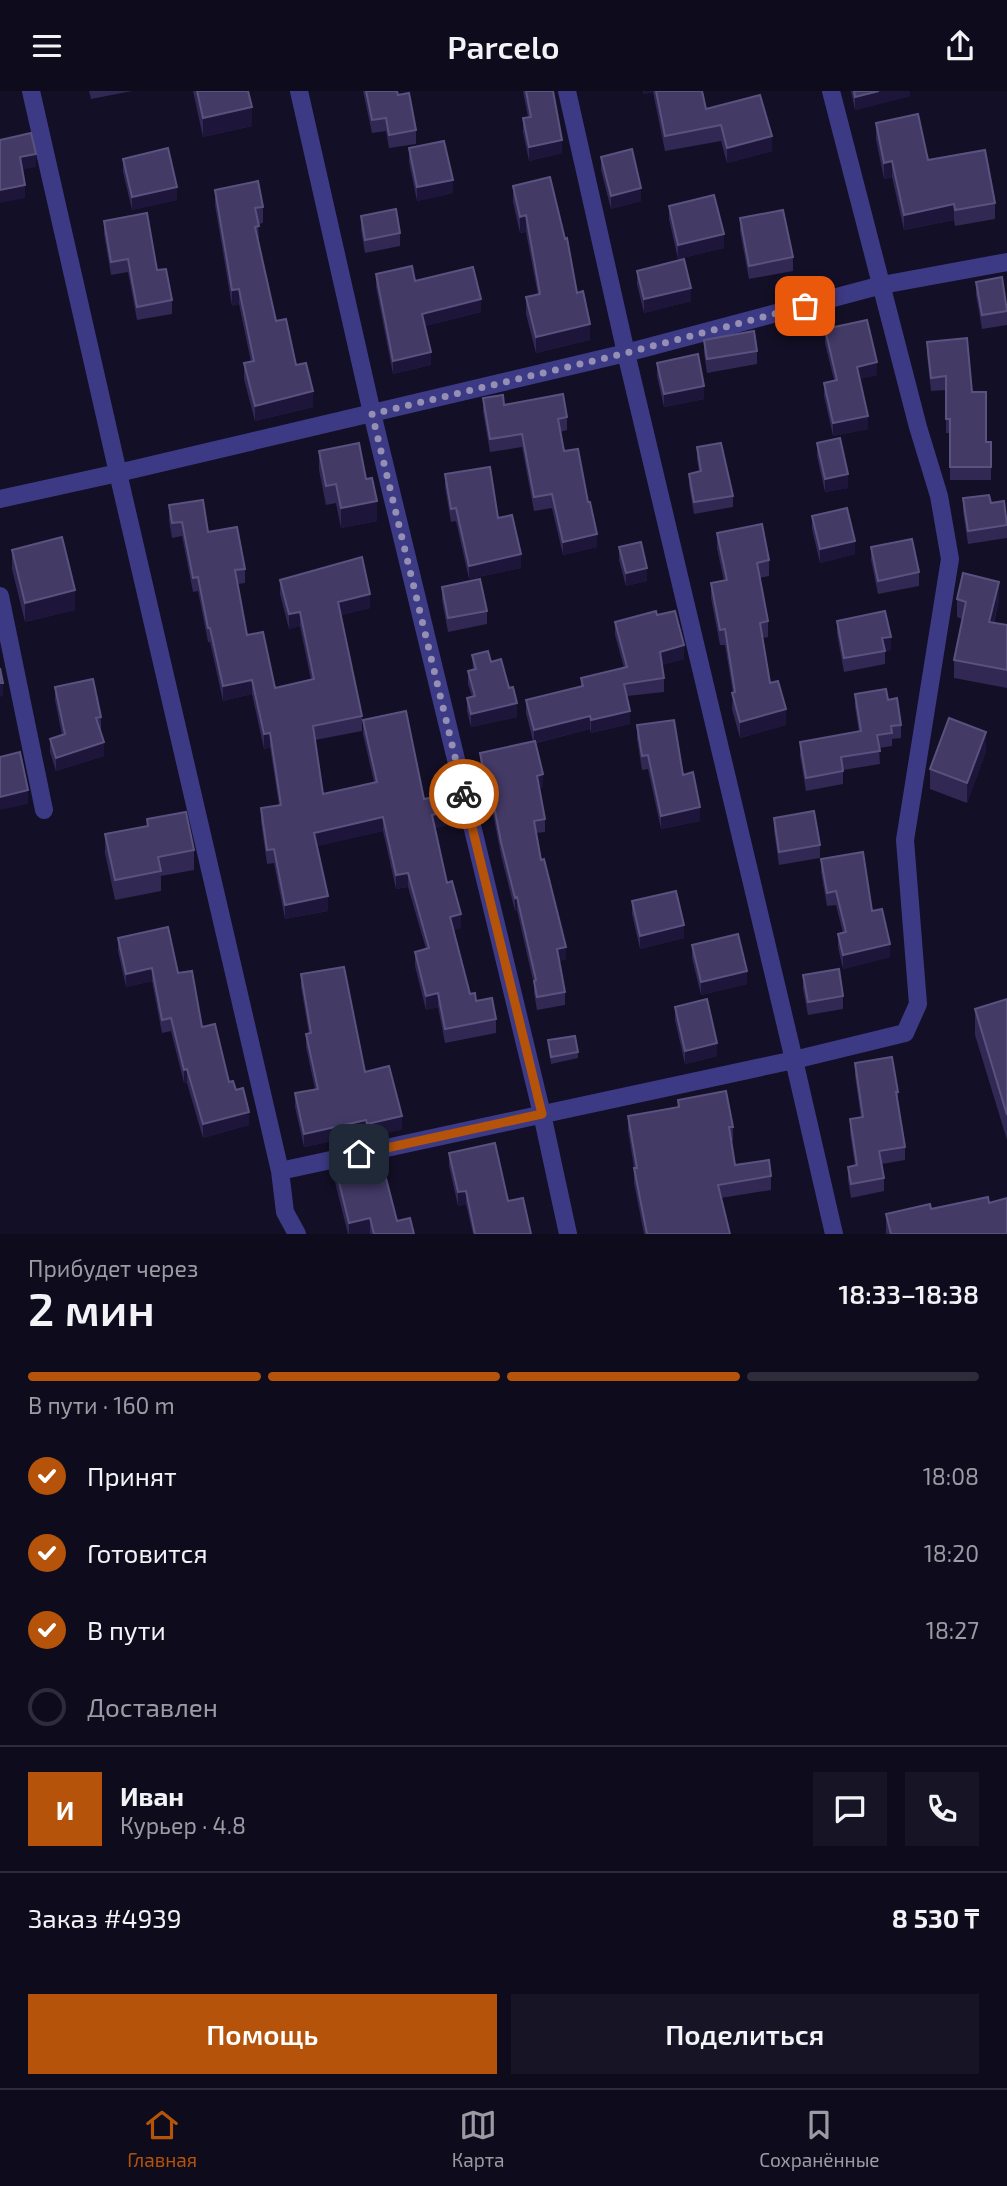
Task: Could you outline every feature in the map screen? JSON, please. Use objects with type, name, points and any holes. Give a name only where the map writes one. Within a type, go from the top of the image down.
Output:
[{"type":"street","points":[[31,91],[281,1171],[285,1212],[297,1234]]},
{"type":"street","points":[[299,91],[372,414],[542,1114],[568,1234]]},
{"type":"street","points":[[567,91],[626,353],[834,1234]]},
{"type":"street","points":[[281,1171],[905,1034],[918,1004],[905,840],[950,559],[939,496],[918,427],[831,91]]},
{"type":"street","points":[[0,499],[626,353],[882,285],[1007,262]]},
{"type":"street","points":[[0,596],[44,810]]},
{"type":"building","points":[[197,91],[248,91],[252,107],[203,118]]},
{"type":"building","points":[[366,91],[397,91],[398,95],[409,93],[416,130],[389,135],[386,118],[372,120]]},
{"type":"building","points":[[526,91],[553,91],[562,140],[529,147],[523,118],[531,117]]},
{"type":"building","points":[[656,91],[702,91],[706,109],[760,95],[772,136],[727,148],[721,125],[665,136]]},
{"type":"building","points":[[854,91],[879,91],[855,97]]},
{"type":"building","points":[[918,114],[928,160],[985,150],[995,203],[955,210],[954,204],[904,215],[892,161],[884,163],[876,123]]},
{"type":"building","points":[[31,133],[36,154],[20,157],[25,185],[0,190],[0,140]]},
{"type":"building","points":[[444,141],[453,180],[417,187],[409,148]]},
{"type":"building","points":[[168,148],[177,187],[132,197],[123,159]]},
{"type":"building","points":[[632,149],[641,188],[611,196],[601,157]]},
{"type":"building","points":[[550,177],[565,239],[567,238],[577,293],[583,291],[590,324],[536,337],[526,297],[540,294],[526,215],[520,217],[513,186]]},
{"type":"building","points":[[258,181],[263,207],[255,208],[259,226],[255,227],[276,321],[286,319],[296,365],[306,363],[313,391],[255,406],[244,363],[254,361],[239,289],[232,290],[215,190]]},
{"type":"building","points":[[714,195],[724,234],[678,245],[669,206]]},
{"type":"building","points":[[396,209],[400,233],[365,240],[361,216]]},
{"type":"building","points":[[783,210],[793,257],[749,266],[740,218]]},
{"type":"building","points":[[147,213],[157,270],[166,269],[172,300],[137,307],[128,259],[111,262],[104,221]]},
{"type":"building","points":[[684,259],[691,288],[644,299],[637,271]]},
{"type":"building","points":[[412,266],[415,281],[473,267],[481,299],[422,314],[431,352],[393,361],[376,274]]},
{"type":"building","points":[[1002,277],[1007,311],[982,315],[976,282]]},
{"type":"building","points":[[867,320],[877,362],[857,367],[868,416],[833,423],[824,383],[837,380],[825,329]]},
{"type":"building","points":[[754,331],[757,351],[707,359],[704,340]]},
{"type":"building","points":[[967,338],[972,392],[986,392],[986,442],[991,442],[991,467],[950,467],[950,419],[946,419],[946,376],[931,378],[927,342]]},
{"type":"building","points":[[698,354],[704,386],[664,394],[657,363]]},
{"type":"building","points":[[563,394],[567,417],[558,419],[564,451],[578,449],[597,534],[563,542],[552,494],[534,497],[522,434],[490,439],[483,398],[503,395],[504,405]]},
{"type":"building","points":[[840,438],[848,474],[825,479],[817,443]]},
{"type":"building","points":[[359,443],[366,479],[372,478],[377,501],[341,508],[336,484],[326,486],[319,451]]},
{"type":"building","points":[[721,443],[733,496],[694,502],[689,474],[701,471],[697,447]]},
{"type":"building","points":[[490,467],[498,518],[512,515],[521,554],[469,566],[456,508],[451,509],[445,474]]},
{"type":"building","points":[[989,495],[991,503],[1004,501],[1007,525],[968,531],[963,498]]},
{"type":"building","points":[[203,500],[208,532],[237,527],[245,569],[235,570],[247,635],[263,632],[275,688],[314,679],[300,612],[289,614],[280,580],[362,557],[370,594],[338,602],[362,716],[313,726],[323,794],[377,782],[363,720],[406,711],[424,799],[456,793],[460,808],[432,815],[447,883],[452,881],[461,914],[450,917],[470,994],[475,993],[476,1001],[492,998],[496,1019],[445,1029],[438,993],[426,996],[415,952],[429,948],[408,873],[396,875],[383,817],[314,833],[328,896],[285,905],[274,849],[267,850],[261,808],[281,805],[270,733],[264,734],[252,680],[223,686],[198,577],[193,578],[182,522],[172,523],[169,505]]},
{"type":"building","points":[[847,508],[855,541],[820,549],[812,516]]},
{"type":"building","points":[[762,524],[769,560],[757,563],[768,621],[760,623],[770,683],[778,681],[786,709],[740,722],[732,693],[735,692],[725,629],[720,630],[711,583],[727,580],[717,533]]},
{"type":"building","points":[[62,537],[75,590],[25,603],[12,550]]},
{"type":"building","points":[[912,539],[919,572],[878,581],[871,547]]},
{"type":"building","points":[[641,542],[647,568],[626,573],[619,547]]},
{"type":"building","points":[[963,573],[999,582],[989,622],[1007,625],[1007,670],[954,660],[966,602],[957,599]]},
{"type":"building","points":[[480,579],[487,611],[448,618],[442,587]]},
{"type":"building","points":[[656,611],[657,615],[675,611],[684,645],[660,652],[664,678],[624,684],[630,711],[591,720],[590,716],[534,730],[526,700],[583,686],[581,678],[627,667],[615,622]]},
{"type":"building","points":[[885,611],[891,637],[882,638],[885,651],[844,658],[837,621]]},
{"type":"building","points":[[488,651],[491,662],[501,659],[509,688],[513,687],[517,703],[471,714],[467,698],[475,696],[468,671],[476,669],[472,655]]},
{"type":"building","points":[[93,679],[101,717],[96,718],[104,742],[56,758],[50,739],[65,734],[55,687]]},
{"type":"building","points":[[886,689],[888,700],[897,698],[901,725],[891,726],[892,733],[877,735],[880,751],[841,757],[843,771],[806,778],[800,742],[861,731],[855,694]]},
{"type":"building","points":[[949,718],[986,732],[967,783],[930,769]]},
{"type":"building","points":[[674,720],[683,775],[693,772],[700,807],[661,816],[648,755],[642,756],[637,725]]},
{"type":"building","points":[[535,741],[543,774],[537,776],[545,819],[534,821],[541,860],[544,859],[566,947],[557,949],[565,992],[537,997],[536,980],[517,897],[515,898],[490,785],[487,786],[480,753]]},
{"type":"building","points":[[20,752],[28,790],[0,797],[0,757]]},
{"type":"building","points":[[814,811],[820,845],[779,852],[774,818]]},
{"type":"building","points":[[186,812],[194,850],[158,857],[161,871],[115,880],[105,834],[148,826],[147,819]]},
{"type":"building","points":[[863,852],[872,911],[882,909],[890,944],[843,955],[838,934],[846,932],[836,891],[827,893],[821,859]]},
{"type":"building","points":[[676,891],[684,925],[640,936],[632,901]]},
{"type":"building","points":[[168,927],[178,973],[192,971],[202,1027],[215,1024],[229,1082],[233,1081],[236,1090],[243,1088],[249,1112],[203,1124],[187,1069],[184,1070],[171,1018],[162,1020],[152,968],[126,974],[118,938]]},
{"type":"building","points":[[738,934],[747,971],[701,982],[692,945]]},
{"type":"building","points":[[344,967],[365,1072],[389,1066],[402,1116],[367,1124],[366,1120],[304,1134],[295,1093],[318,1089],[306,1034],[311,1033],[301,974]]},
{"type":"building","points":[[839,969],[843,996],[808,1002],[803,975]]},
{"type":"building","points":[[707,999],[717,1043],[685,1051],[675,1007]]},
{"type":"building","points":[[1007,999],[1007,1115],[975,1009]]},
{"type":"building","points":[[575,1036],[578,1052],[551,1057],[548,1040]]},
{"type":"building","points":[[892,1057],[905,1147],[879,1151],[884,1178],[851,1184],[848,1167],[857,1165],[850,1119],[863,1117],[855,1063]]},
{"type":"building","points":[[726,1091],[733,1127],[729,1127],[735,1165],[769,1160],[771,1176],[718,1185],[730,1234],[647,1234],[634,1168],[637,1168],[628,1116],[679,1107],[678,1100]]},
{"type":"building","points":[[495,1143],[508,1201],[523,1198],[531,1234],[475,1234],[466,1191],[458,1192],[449,1153]]},
{"type":"building","points":[[380,1155],[397,1221],[410,1218],[414,1234],[374,1234],[370,1218],[349,1223],[335,1166]]},
{"type":"building","points":[[988,1197],[989,1203],[1007,1198],[1007,1234],[891,1234],[886,1214],[930,1204],[931,1209]]},
{"type":"way so far","points":[[464,794],[372,414],[626,353],[805,306]]},
{"type":"route","points":[[359,1154],[542,1114],[464,794]]}]
